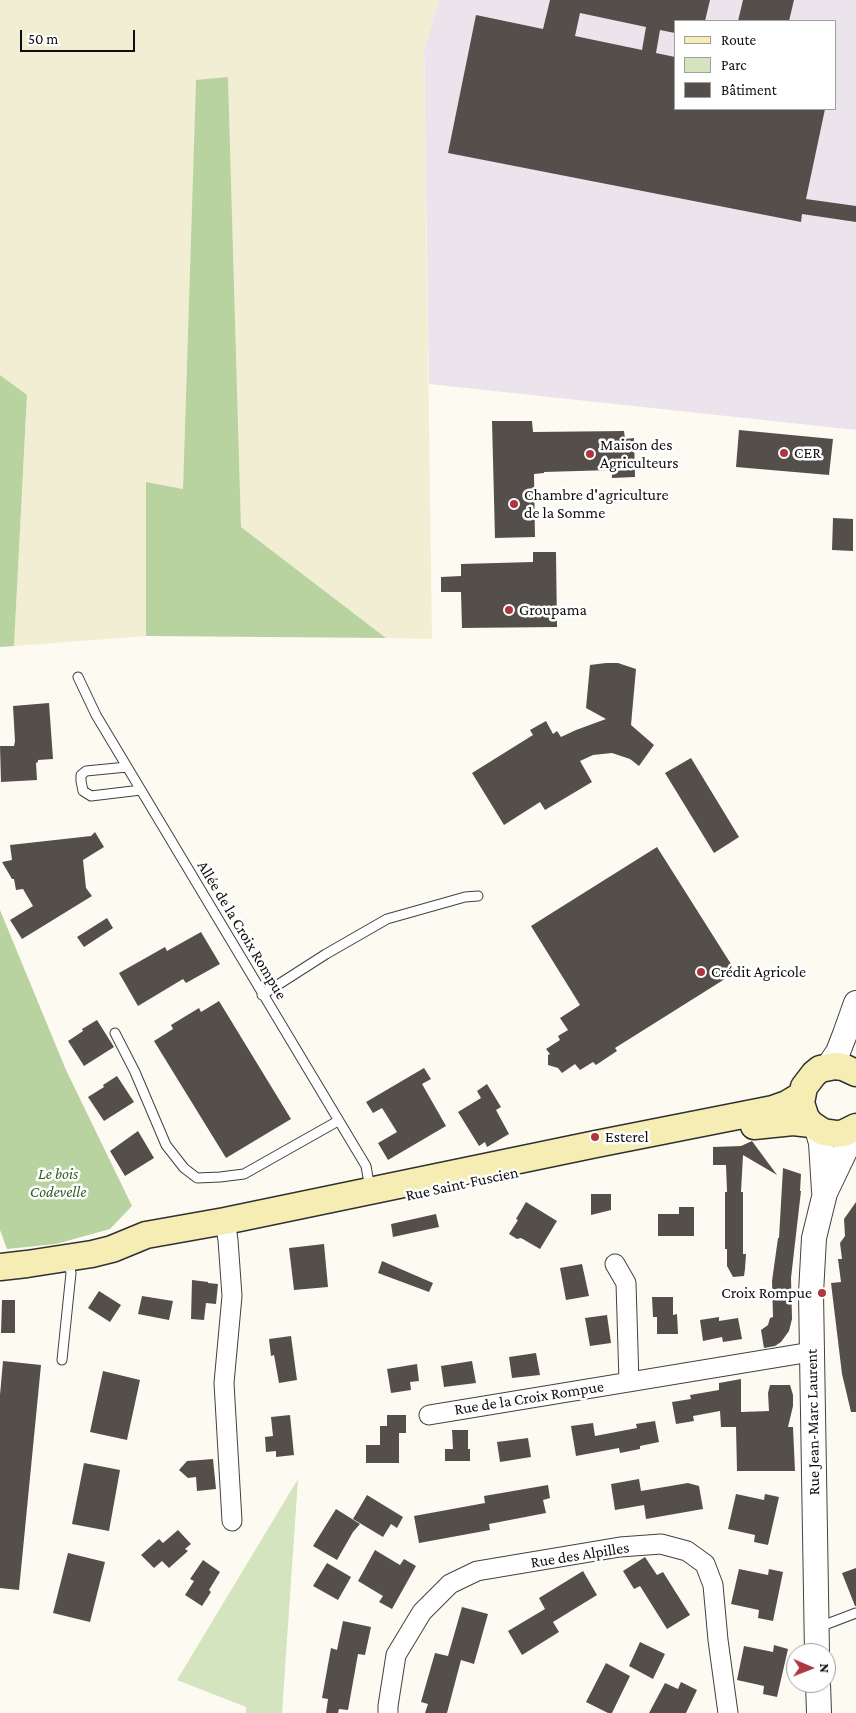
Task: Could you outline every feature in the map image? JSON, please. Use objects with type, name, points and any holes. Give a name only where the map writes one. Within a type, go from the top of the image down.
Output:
[{"type":"main road","points":[[814,1126],[803,1111],[802,1094],[808,1080],[820,1070],[828,1067],[843,1067],[856,1073]]},
{"type":"main road","name":"Rue Saint-Fuscien","points":[[371,1196],[596,1144],[774,1109],[787,1104],[802,1094]]},
{"type":"main road","name":"Rue Saint-Fuscien","points":[[0,1267],[67,1258],[112,1249],[146,1235],[225,1226],[371,1196],[707,1134],[793,1122],[814,1126],[830,1134],[844,1133],[856,1128]]},
{"type":"street","points":[[828,1067],[838,1052],[846,1034],[856,1003]]},
{"type":"street","name":"Rue Jean-Marc Laurent","points":[[814,1126],[821,1143],[825,1193]]},
{"type":"street","name":"Rue Jean-Marc Laurent","points":[[818,1643],[811,1352],[811,1287],[814,1238],[825,1193],[856,1128]]},
{"type":"street","points":[[225,1226],[232,1296],[224,1383],[232,1521]]},
{"type":"street","points":[[615,1264],[626,1283],[629,1382]]},
{"type":"street","name":"Rue de la Croix Rompue","points":[[429,1415],[811,1352]]},
{"type":"street","name":"Rue des Alpilles","points":[[388,1713],[396,1655],[422,1612],[450,1584],[477,1571],[620,1547],[661,1544],[687,1551],[705,1564],[713,1584],[718,1640],[728,1713]]},
{"type":"street","points":[[817,1712],[818,1693]]},
{"type":"lane","name":"Allée de la Croix Rompue","points":[[78,677],[96,715],[366,1166],[371,1196]]},
{"type":"lane","points":[[127,767],[86,771],[81,775],[83,791],[91,796],[141,790]]},
{"type":"lane","points":[[262,995],[326,954],[387,919],[465,897],[478,896]]},
{"type":"lane","points":[[115,1033],[135,1072],[166,1145],[184,1168],[197,1178],[220,1178],[244,1174],[338,1121]]},
{"type":"lane","points":[[62,1360],[71,1273],[67,1258]]},
{"type":"lane","points":[[817,1627],[856,1613]]},
{"type":"shaded area","points":[[0,0],[439,0],[424,50],[432,639],[386,638],[241,527],[228,78],[196,81],[183,489],[146,483],[146,636],[14,646],[27,396],[0,375]]},
{"type":"shaded area","points":[[439,0],[856,0],[856,430],[429,384],[424,50]]},
{"type":"green space","points":[[228,77],[241,527],[386,638],[146,636],[146,482],[183,489],[196,80]]},
{"type":"green space","points":[[0,375],[27,395],[14,646],[0,647]]},
{"type":"green space","name":"Le bois Codevelle","points":[[0,910],[66,1070],[132,1206],[110,1229],[56,1244],[7,1249],[0,1230]]},
{"type":"green space","points":[[298,1479],[282,1713],[246,1713],[246,1707],[177,1680]]},
{"type":"building","points":[[550,0],[710,0],[705,20],[674,20],[674,33],[660,30],[656,53],[674,57],[674,110],[825,110],[806,199],[856,206],[856,222],[802,214],[801,222],[448,153],[476,15],[543,29]],"holes":[[[580,13],[646,27],[642,50],[575,36]]]},
{"type":"building","points":[[743,0],[794,0],[789,20],[738,20]]},
{"type":"building","points":[[492,421],[532,421],[533,432],[624,431],[625,439],[634,438],[635,477],[612,478],[612,470],[534,474],[535,537],[495,538]]},
{"type":"building","name":"CER","points":[[739,430],[833,439],[829,475],[736,467]]},
{"type":"building","points":[[833,518],[853,519],[853,551],[832,550]]},
{"type":"building","name":"Groupama","points":[[533,552],[556,552],[557,627],[462,628],[461,592],[441,592],[441,577],[461,576],[461,564],[533,562]]},
{"type":"building","points":[[618,663],[636,669],[631,725],[654,745],[639,766],[630,759],[612,753],[593,755],[580,761],[592,782],[545,810],[540,802],[504,825],[472,773],[533,735],[530,730],[546,721],[553,734],[557,731],[561,737],[606,719],[586,708],[590,665]]},
{"type":"building","points":[[49,703],[53,759],[38,760],[36,763],[37,780],[1,782],[0,746],[14,746],[15,741],[13,706]]},
{"type":"building","points":[[691,758],[739,837],[714,853],[665,773]]},
{"type":"building","points":[[95,832],[104,847],[83,860],[86,888],[92,896],[22,939],[10,920],[33,906],[23,889],[16,890],[14,879],[12,879],[2,862],[12,860],[10,845],[91,836]]},
{"type":"building","points":[[657,847],[736,972],[615,1048],[617,1051],[596,1065],[593,1062],[580,1070],[575,1064],[562,1073],[558,1068],[548,1065],[548,1055],[550,1054],[546,1049],[560,1040],[558,1036],[568,1030],[560,1018],[580,1005],[531,926]]},
{"type":"building","points":[[107,918],[113,928],[84,947],[77,937]]},
{"type":"building","points":[[201,932],[220,964],[186,983],[183,979],[138,1006],[119,973],[165,947],[167,951]]},
{"type":"building","points":[[219,1001],[291,1119],[226,1158],[154,1041],[173,1029],[171,1025],[199,1008],[201,1012]]},
{"type":"building","points":[[97,1020],[114,1047],[84,1066],[68,1041],[83,1031],[82,1029]]},
{"type":"building","points":[[424,1068],[431,1079],[422,1084],[446,1126],[388,1160],[378,1143],[397,1132],[382,1108],[373,1113],[366,1102]]},
{"type":"building","points":[[117,1076],[134,1102],[104,1121],[88,1097]]},
{"type":"building","points":[[487,1084],[501,1107],[496,1110],[509,1134],[487,1147],[485,1142],[479,1146],[458,1112],[481,1098],[477,1091]]},
{"type":"building","points":[[138,1131],[154,1158],[125,1176],[110,1151]]},
{"type":"building","points":[[752,1141],[777,1175],[743,1155],[741,1192],[743,1192],[743,1254],[746,1254],[745,1269],[744,1276],[733,1277],[727,1266],[727,1249],[725,1249],[726,1165],[713,1165],[713,1147],[741,1146]]},
{"type":"building","points":[[783,1168],[801,1174],[801,1191],[791,1278],[792,1319],[789,1331],[781,1342],[775,1346],[764,1348],[761,1330],[768,1325],[770,1318],[773,1317],[772,1281],[779,1238]]},
{"type":"building","points":[[591,1194],[611,1194],[611,1210],[591,1215]]},
{"type":"building","points":[[526,1202],[557,1221],[540,1249],[521,1238],[517,1239],[509,1234]]},
{"type":"building","points":[[856,1202],[856,1412],[851,1412],[842,1374],[831,1283],[841,1282],[838,1259],[842,1259],[840,1243],[845,1236],[844,1219]]},
{"type":"building","points":[[679,1207],[694,1207],[694,1236],[658,1236],[658,1214],[679,1214]]},
{"type":"building","points":[[436,1214],[439,1227],[393,1237],[391,1224]]},
{"type":"building","points":[[324,1244],[328,1287],[294,1290],[289,1248]]},
{"type":"building","points":[[382,1261],[433,1283],[429,1292],[378,1273]]},
{"type":"building","points":[[582,1264],[589,1296],[566,1300],[560,1268]]},
{"type":"building","points":[[192,1280],[218,1284],[216,1304],[206,1303],[204,1320],[191,1319]]},
{"type":"building","points":[[99,1291],[121,1305],[110,1322],[88,1308]]},
{"type":"building","points":[[142,1296],[173,1301],[169,1320],[138,1314]]},
{"type":"building","points":[[652,1297],[673,1297],[673,1315],[677,1314],[678,1334],[657,1334],[657,1317],[653,1317]]},
{"type":"building","points":[[2,1300],[15,1300],[15,1333],[1,1333]]},
{"type":"building","points":[[607,1315],[611,1343],[590,1346],[585,1318]]},
{"type":"building","points":[[719,1317],[719,1321],[738,1318],[742,1339],[723,1342],[722,1337],[703,1341],[700,1320]]},
{"type":"building","points":[[291,1336],[297,1380],[279,1383],[274,1355],[271,1356],[269,1339]]},
{"type":"building","points":[[536,1353],[540,1375],[512,1378],[509,1357]]},
{"type":"building","points":[[3,1361],[41,1365],[19,1590],[0,1588],[0,1395]]},
{"type":"building","points":[[472,1361],[476,1383],[444,1387],[441,1366]]},
{"type":"building","points":[[417,1364],[419,1381],[410,1382],[411,1390],[391,1393],[387,1369]]},
{"type":"building","points":[[103,1371],[140,1380],[127,1440],[90,1432]]},
{"type":"building","points":[[741,1379],[741,1412],[769,1411],[768,1393],[770,1385],[790,1385],[793,1395],[793,1406],[788,1427],[793,1427],[795,1471],[737,1471],[736,1427],[721,1427],[720,1411],[693,1416],[694,1421],[676,1424],[672,1402],[691,1399],[690,1395],[719,1390],[719,1383]]},
{"type":"building","points":[[290,1415],[294,1455],[276,1457],[276,1451],[266,1452],[265,1437],[273,1436],[271,1417]]},
{"type":"building","points":[[387,1415],[406,1415],[406,1433],[399,1433],[399,1463],[366,1463],[366,1445],[380,1445],[380,1426],[387,1426]]},
{"type":"building","points":[[655,1421],[659,1442],[640,1446],[640,1449],[620,1453],[619,1448],[576,1456],[571,1426],[593,1423],[595,1436],[637,1428],[636,1424]]},
{"type":"building","points":[[452,1430],[468,1430],[470,1461],[445,1461],[445,1449],[453,1449]]},
{"type":"building","points":[[528,1438],[531,1457],[500,1462],[497,1442]]},
{"type":"building","points":[[213,1459],[216,1489],[197,1491],[196,1477],[188,1478],[179,1470],[187,1461]]},
{"type":"building","points":[[84,1463],[120,1470],[109,1531],[72,1524]]},
{"type":"building","points":[[639,1479],[641,1491],[688,1483],[699,1486],[703,1509],[646,1519],[644,1505],[615,1510],[611,1484]]},
{"type":"building","points":[[548,1485],[550,1498],[543,1500],[546,1513],[489,1524],[490,1530],[419,1543],[414,1516],[485,1503],[484,1496]]},
{"type":"building","points":[[736,1494],[764,1500],[765,1494],[779,1497],[768,1545],[754,1542],[755,1535],[728,1529]]},
{"type":"building","points":[[367,1495],[403,1517],[397,1528],[391,1524],[383,1537],[353,1519]]},
{"type":"building","points":[[336,1509],[360,1524],[353,1532],[337,1560],[313,1546]]},
{"type":"building","points":[[178,1530],[191,1544],[185,1549],[188,1551],[169,1568],[162,1561],[154,1568],[141,1555],[159,1539],[163,1543]]},
{"type":"building","points":[[375,1550],[400,1565],[404,1559],[416,1566],[392,1609],[379,1602],[383,1596],[358,1581]]},
{"type":"building","points":[[68,1553],[105,1562],[90,1622],[53,1613]]},
{"type":"building","points":[[645,1557],[657,1575],[663,1572],[690,1615],[667,1629],[640,1586],[634,1589],[623,1571]]},
{"type":"building","points":[[203,1560],[220,1572],[202,1606],[185,1595],[194,1581],[190,1579]]},
{"type":"building","points":[[327,1563],[351,1577],[338,1600],[313,1586]]},
{"type":"building","points":[[856,1568],[856,1606],[855,1606],[842,1573]]},
{"type":"building","points":[[739,1569],[768,1575],[769,1569],[783,1572],[773,1621],[758,1618],[759,1610],[731,1604]]},
{"type":"building","points":[[583,1571],[597,1595],[553,1622],[559,1632],[522,1655],[508,1631],[545,1609],[539,1598]]},
{"type":"building","points":[[462,1607],[488,1614],[474,1664],[461,1660],[447,1713],[425,1713],[428,1704],[421,1702],[435,1653],[448,1656]]},
{"type":"building","points":[[343,1621],[371,1627],[365,1655],[358,1654],[348,1710],[339,1709],[338,1713],[326,1713],[328,1699],[322,1698],[331,1648],[337,1650]]},
{"type":"building","points":[[640,1642],[665,1654],[653,1679],[629,1666]]},
{"type":"building","points":[[774,1645],[786,1648],[786,1658],[777,1697],[763,1694],[764,1686],[737,1680],[744,1646],[773,1652]]},
{"type":"building","points":[[606,1663],[630,1676],[612,1713],[608,1713],[586,1702]]},
{"type":"building","points":[[681,1682],[697,1690],[686,1713],[649,1713],[665,1683],[678,1689]]},
{"type":"place","name":"CER","points":[[784,453]]},
{"type":"place","name":"Maison des Agriculteurs","points":[[590,454]]},
{"type":"place","name":"Chambre d'agriculture de la Somme","points":[[514,504]]},
{"type":"place","name":"Groupama","points":[[509,610]]},
{"type":"place","name":"Crédit Agricole","points":[[701,972]]},
{"type":"place","name":"Esterel","points":[[595,1137]]},
{"type":"place","name":"Croix Rompue","points":[[822,1293]]}]
